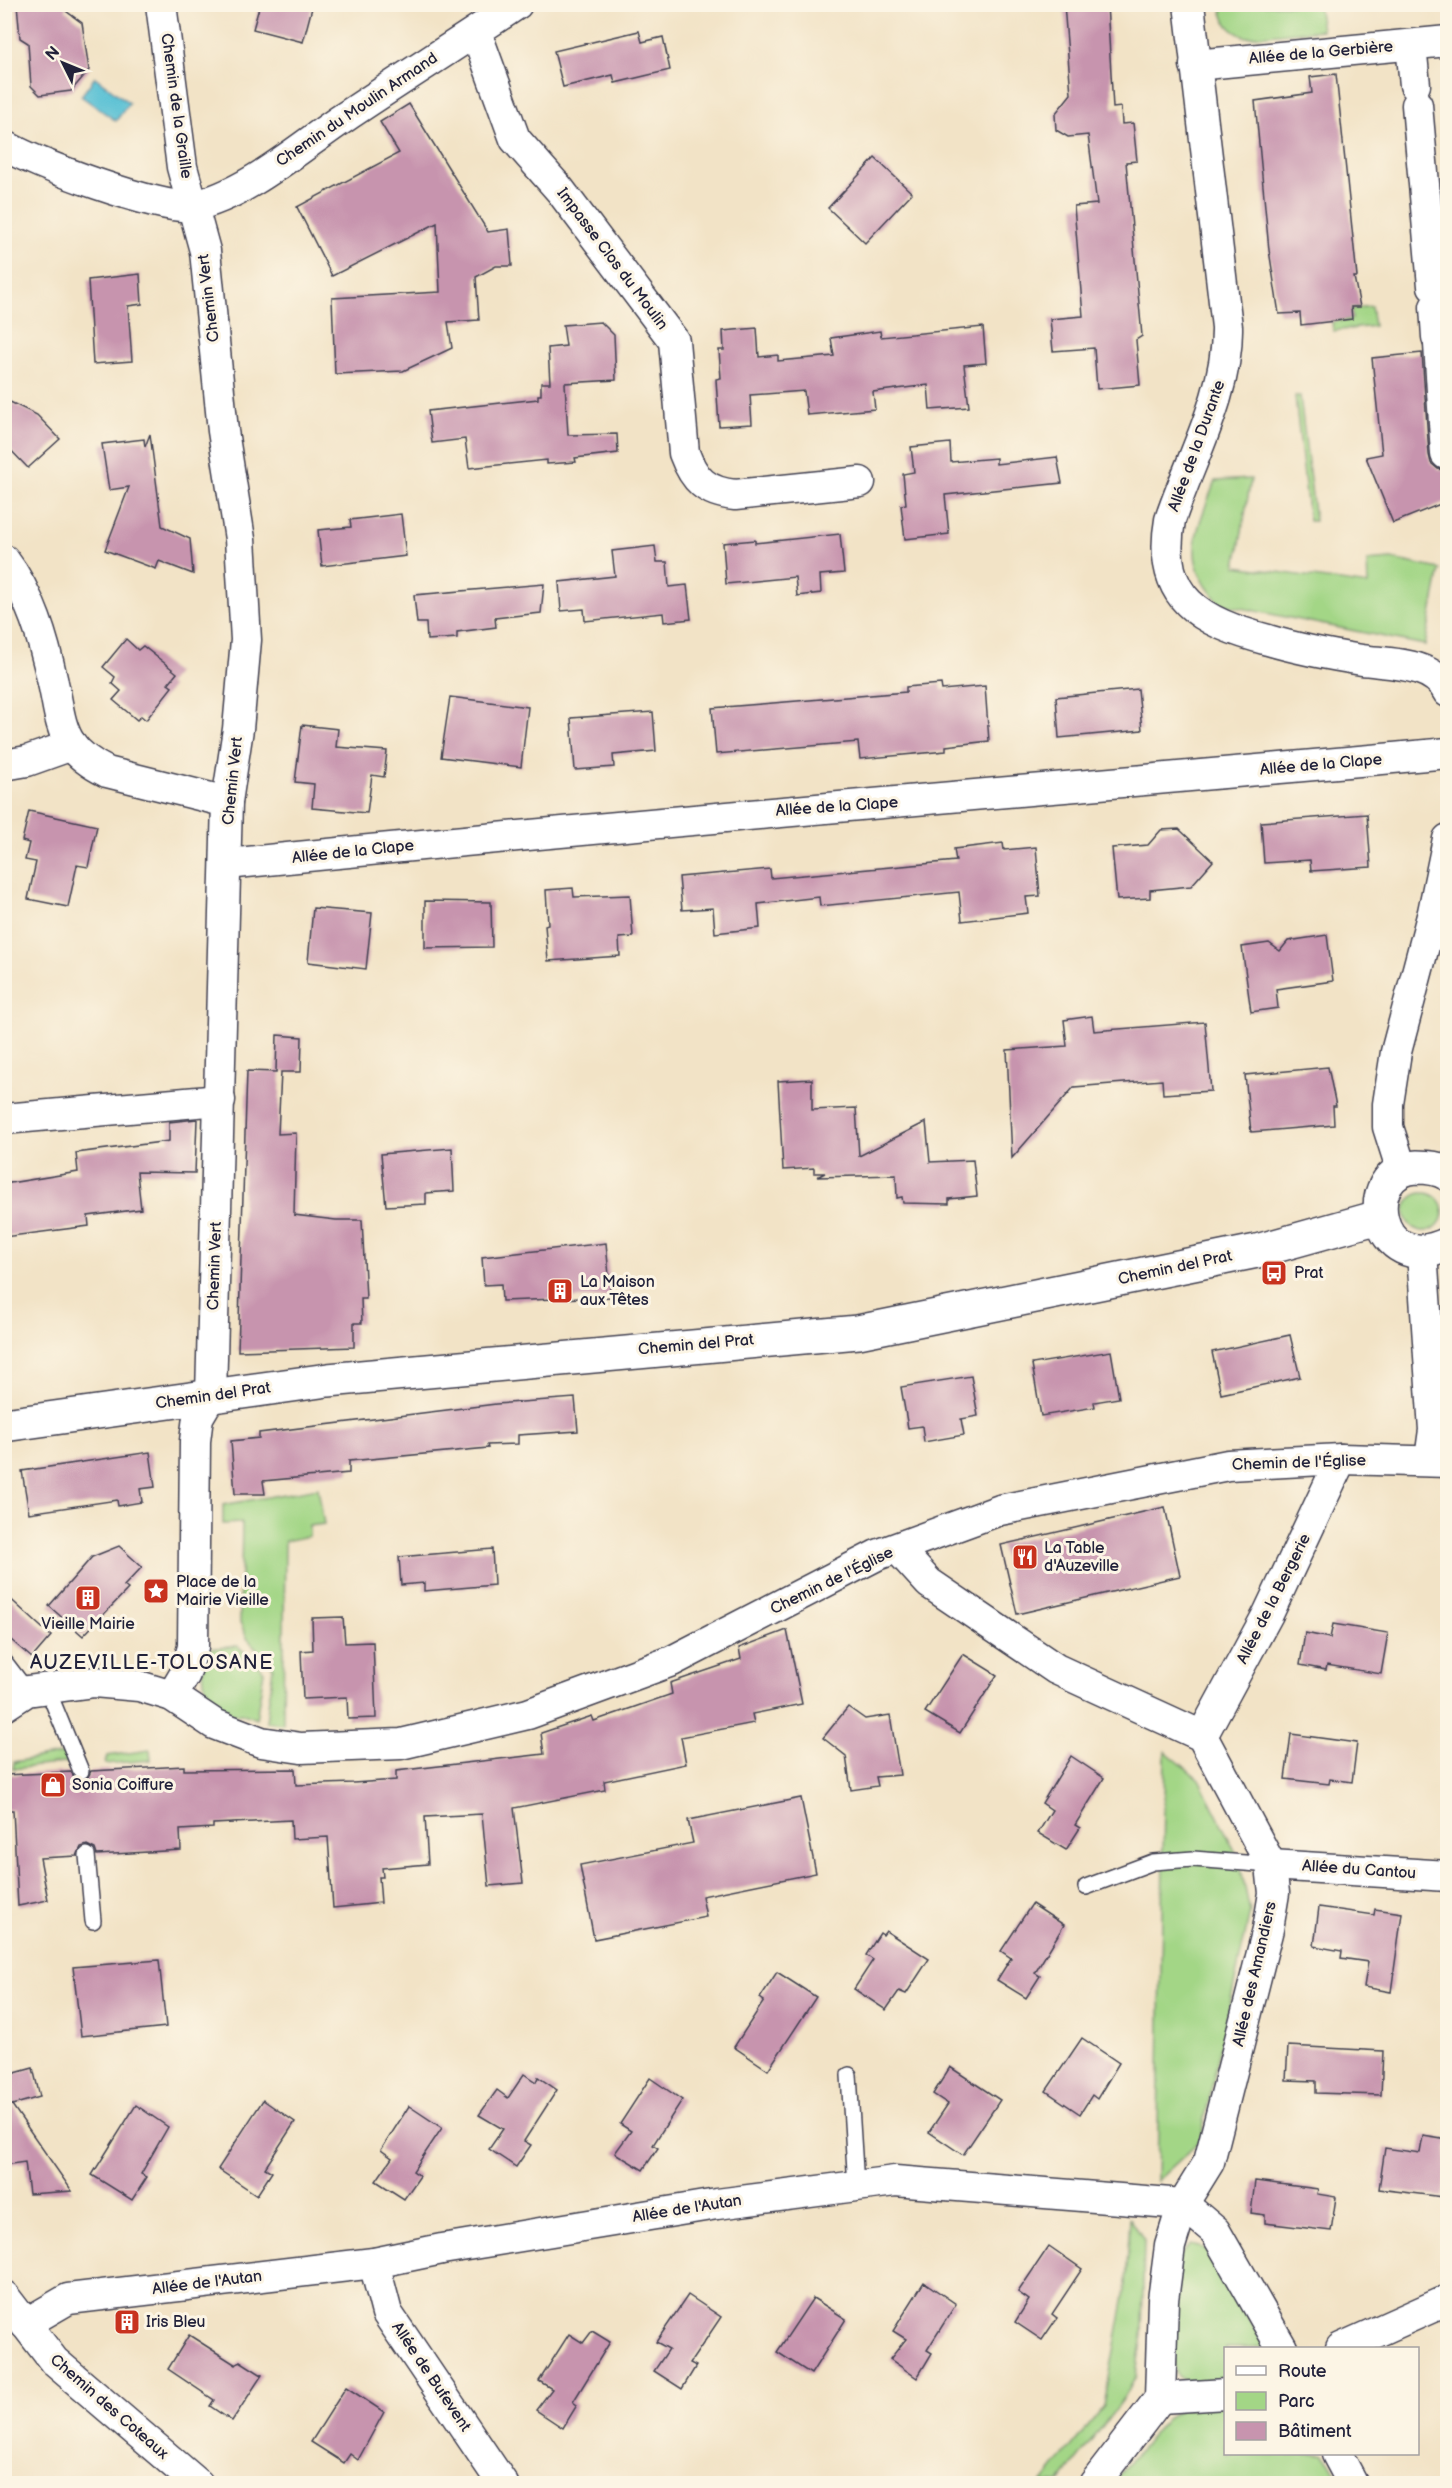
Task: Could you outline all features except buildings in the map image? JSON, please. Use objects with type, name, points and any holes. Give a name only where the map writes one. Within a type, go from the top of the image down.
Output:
[{"type":"street","name":"Chemin de la Graille","points":[[161,4],[182,167],[192,206]]},
{"type":"street","name":"Chemin du Moulin Armand","points":[[192,206],[241,187],[517,4]]},
{"type":"street","name":"Allée de la Durante","points":[[1189,4],[1227,327],[1227,351],[1219,389],[1170,520],[1167,539],[1169,565],[1188,602],[1209,621],[1233,631],[1282,644],[1360,660],[1408,666],[1436,677],[1448,692]]},
{"type":"street","name":"Impasse Clos du Moulin","points":[[476,32],[515,139],[560,190],[674,342],[684,453],[691,470],[701,484],[718,493],[735,495],[860,482]]},
{"type":"street","name":"Allée de la Gerbière","points":[[1195,65],[1448,41]]},
{"type":"street","points":[[1411,45],[1446,454]]},
{"type":"street","points":[[4,145],[31,159],[148,200],[192,206]]},
{"type":"street","name":"Chemin Vert","points":[[192,206],[205,251],[223,431],[240,539],[246,640],[238,729],[227,802],[211,1395]]},
{"type":"street","points":[[4,560],[21,585],[34,616],[49,664],[62,723],[72,745],[93,765],[107,772],[227,802]]},
{"type":"street","points":[[4,765],[27,762],[72,745]]},
{"type":"street","name":"Allée de la Clape","points":[[227,864],[733,815],[986,795],[1448,753]]},
{"type":"street","points":[[1402,1172],[1388,1127],[1388,1104],[1396,1052],[1433,912],[1448,839]]},
{"type":"street","points":[[4,1119],[220,1100]]},
{"type":"street","points":[[1439,1460],[1434,1430],[1435,1248],[1408,1250],[1395,1243],[1385,1232],[1379,1218],[1380,1199],[1386,1185],[1402,1172],[1410,1168],[1432,1167],[1448,1174]]},
{"type":"street","name":"Chemin del Prat","points":[[4,1425],[328,1380],[450,1370],[600,1353],[858,1332],[1246,1253],[1379,1218]]},
{"type":"street","points":[[26,1695],[93,1682],[139,1686],[172,1696],[185,1674],[193,1647],[195,1441],[198,1417],[211,1395]]},
{"type":"street","name":"Chemin de l'Église","points":[[172,1696],[214,1724],[261,1742],[301,1748],[401,1744],[528,1714],[672,1661],[877,1555],[1000,1510],[1228,1465],[1341,1459],[1439,1460]]},
{"type":"street","name":"Allée de la Bergerie","points":[[1202,1736],[1268,1614],[1341,1459]]},
{"type":"street","points":[[898,1548],[930,1583],[1056,1669],[1202,1736]]},
{"type":"street","name":"Allée des Amandiers","points":[[1160,2398],[1163,2300],[1170,2246],[1183,2204],[1209,2162],[1268,1929],[1274,1893],[1271,1864],[1202,1736]]},
{"type":"street","name":"Allée du Cantou","points":[[1271,1864],[1448,1876]]},
{"type":"street","name":"Allée de l'Autan","points":[[25,2324],[68,2299],[374,2263],[442,2249],[717,2204],[895,2181],[1183,2204]]},
{"type":"street","points":[[1183,2204],[1215,2231],[1281,2347]]},
{"type":"street","name":"Allée de Bufevent","points":[[374,2263],[387,2313],[503,2484]]},
{"type":"street","name":"Chemin des Coteaux","points":[[4,2296],[54,2361],[198,2484]]},
{"type":"street","points":[[1345,2347],[1448,2300]]},
{"type":"street","points":[[1094,2484],[1160,2398],[1224,2394]]},
{"type":"street","points":[[1338,2455],[1353,2484]]},
{"type":"lane","points":[[4,1661],[81,1771]]},
{"type":"lane","points":[[87,1855],[93,1921]]},
{"type":"lane","points":[[1086,1887],[1153,1862],[1168,1860],[1193,1858],[1271,1864]]},
{"type":"lane","points":[[849,2075],[856,2186]]},
{"type":"green space","points":[[1220,5],[1318,5],[1322,30],[1246,37],[1235,32],[1228,25]]},
{"type":"green space","points":[[1371,306],[1374,326],[1333,331],[1332,321],[1352,319],[1351,309]]},
{"type":"green space","points":[[1295,396],[1300,396],[1315,521],[1309,521]]},
{"type":"green space","points":[[1251,479],[1236,566],[1368,585],[1367,561],[1392,559],[1440,569],[1425,645],[1221,604],[1199,573],[1195,559],[1198,530],[1215,481]]},
{"type":"green space","points":[[1424,1193],[1437,1199],[1443,1212],[1437,1225],[1424,1231],[1411,1225],[1405,1212],[1411,1199]]},
{"type":"green space","points":[[318,1488],[324,1524],[309,1526],[309,1536],[285,1541],[283,1724],[266,1722],[273,1667],[247,1638],[240,1622],[242,1523],[223,1524],[223,1505]]},
{"type":"green space","points":[[238,1646],[264,1671],[256,1719],[241,1713],[230,1715],[214,1701],[205,1687],[203,1671],[207,1649]]},
{"type":"green space","points":[[150,1750],[151,1760],[105,1764],[107,1756]]},
{"type":"green space","points":[[1165,1751],[1199,1779],[1239,1859],[1250,1912],[1200,2141],[1157,2181]]},
{"type":"green space","points":[[71,1752],[72,1762],[13,1769],[14,1762]]},
{"type":"green space","points":[[1130,2218],[1144,2240],[1142,2334],[1136,2376],[1125,2397],[1059,2483],[1042,2483],[1104,2406],[1126,2284]]},
{"type":"green space","points":[[1191,2245],[1210,2250],[1265,2347],[1224,2347],[1224,2386],[1187,2383],[1177,2375],[1173,2360],[1179,2256]]},
{"type":"green space","points":[[1224,2405],[1224,2455],[1326,2455],[1343,2484],[1111,2484],[1166,2419],[1182,2409]]},
{"type":"water","points":[[95,77],[129,103],[116,121],[81,96]]},
{"type":"place","name":"Prat","points":[[1274,1273]]},
{"type":"place","name":"La Maison aux Têtes","points":[[560,1291]]},
{"type":"place","name":"La Table d'Auzeville","points":[[1025,1557]]},
{"type":"place","name":"Place de la Mairie Vieille","points":[[156,1591]]},
{"type":"place","name":"Vieille Mairie","points":[[88,1598]]},
{"type":"place","name":"Sonia Coiffure","points":[[53,1785]]},
{"type":"place","name":"Iris Bleu","points":[[127,2322]]},
{"type":"district","name":"AUZEVILLE-TOLOSANE","points":[[152,1663]]}]
